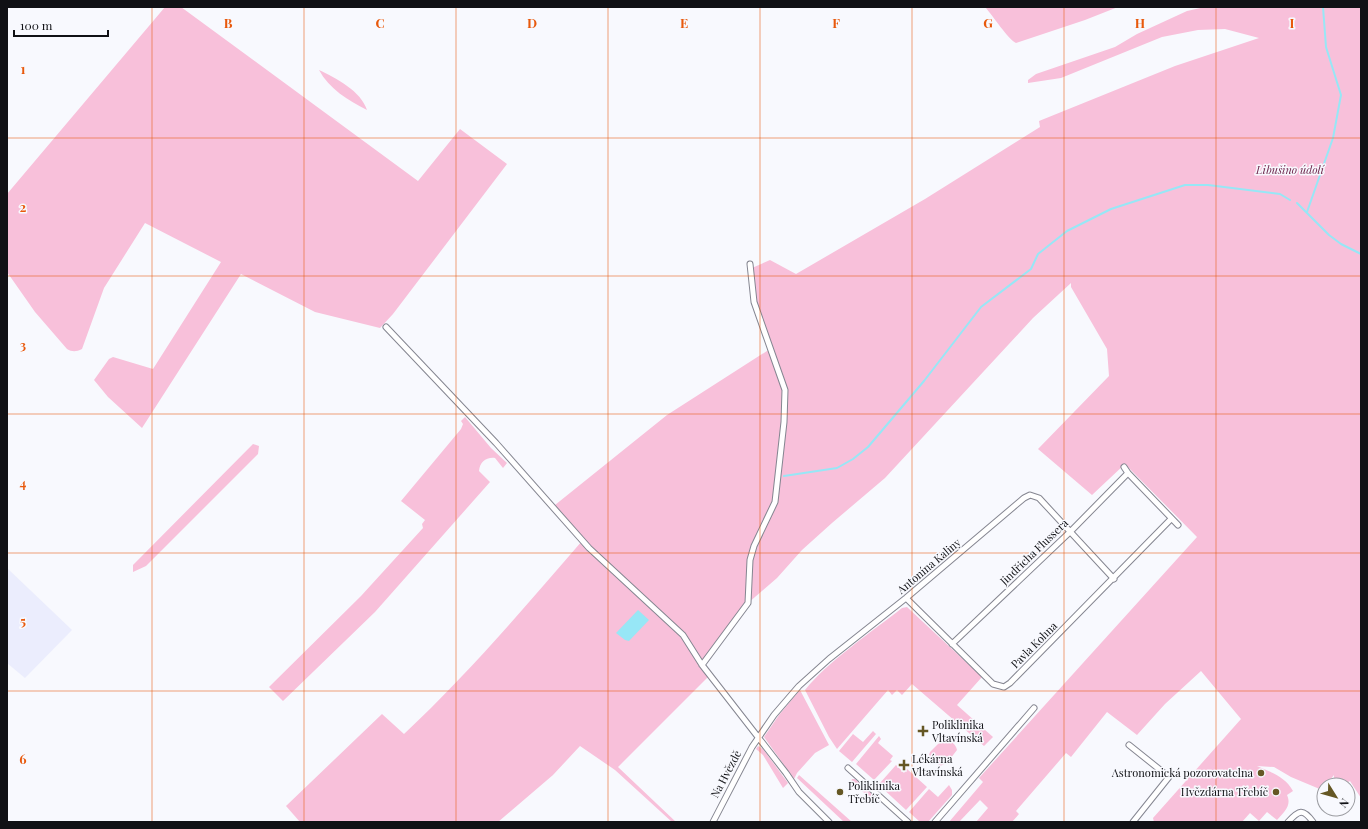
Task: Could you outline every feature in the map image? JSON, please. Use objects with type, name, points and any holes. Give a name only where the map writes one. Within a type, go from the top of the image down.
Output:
[{"type":"street","points":[[702,665],[748,603],[750,560],[754,546],[775,502],[784,422],[785,390],[754,302],[750,264]]},
{"type":"street","points":[[386,327],[480,426],[589,548],[682,635],[702,665],[799,792],[829,822]]},
{"type":"street","points":[[1124,467],[1178,525]]},
{"type":"street","name":"Jindřicha Flussera","points":[[952,644],[1071,531],[1128,473]]},
{"type":"street","name":"Antonína Kaliny","points":[[758,737],[774,715],[799,686],[829,659],[906,598],[1030,495],[1039,498],[1114,579]]},
{"type":"street","name":"Pavla Kohna","points":[[906,598],[993,684],[1004,687],[1010,683],[1114,579],[1171,519]]},
{"type":"street","points":[[935,822],[1034,708]]},
{"type":"street","name":"Na Hvězdě","points":[[713,822],[758,737]]},
{"type":"street","points":[[1129,745],[1170,777],[1133,822]]},
{"type":"street","points":[[848,768],[908,822]]},
{"type":"street","points":[[1288,822],[1296,813],[1304,812],[1314,822]]},
{"type":"shaded area","points":[[7,568],[72,630],[25,678],[7,663]]},
{"type":"green space","points":[[165,7],[181,7],[418,181],[460,129],[507,164],[393,314],[380,328],[315,312],[241,274],[142,428],[108,397],[94,380],[109,359],[113,357],[153,369],[221,262],[145,223],[104,288],[82,349],[71,351],[67,349],[35,312],[7,272],[7,194]]},
{"type":"green space","points":[[985,7],[1118,7],[1085,20],[1016,43]]},
{"type":"green space","name":"Libušino údolí","points":[[1205,7],[1361,7],[1361,798],[1356,790],[1356,777],[1334,777],[1334,775],[1332,777],[1316,777],[1316,787],[1291,777],[1274,767],[1257,766],[1282,778],[1293,791],[1287,795],[1289,802],[1288,806],[1277,820],[1267,812],[1259,821],[1250,813],[1242,822],[1154,822],[1153,818],[1241,719],[1201,671],[1165,704],[1137,735],[1107,712],[1071,757],[1066,753],[1016,811],[1019,814],[1012,822],[976,822],[988,808],[980,800],[959,822],[949,822],[983,782],[979,778],[1197,537],[1125,464],[1092,495],[1038,449],[1109,376],[1107,349],[1071,287],[1071,283],[1033,318],[885,478],[802,550],[777,578],[748,603],[702,665],[710,675],[618,767],[676,822],[672,822],[615,770],[580,746],[553,775],[498,822],[300,822],[286,806],[382,714],[404,734],[451,688],[518,615],[582,541],[555,505],[667,415],[770,349],[754,302],[752,268],[770,260],[796,274],[925,199],[1040,127],[1039,121],[1175,66],[1259,38],[1225,29],[1198,30],[1162,37],[1061,78],[1028,83],[1028,80],[1036,74],[1115,47],[1137,34],[1187,11]]},
{"type":"green space","points":[[319,70],[340,81],[354,91],[364,103],[367,110],[346,98],[328,83]]},
{"type":"green space","points":[[465,417],[491,448],[507,463],[503,468],[495,458],[489,458],[482,463],[479,471],[490,482],[375,612],[283,701],[269,687],[361,596],[423,528],[422,524],[425,520],[401,501],[461,429],[463,424],[461,421]]},
{"type":"green space","points":[[253,444],[259,446],[258,454],[146,566],[133,572],[133,565]]},
{"type":"green space","points":[[907,607],[982,677],[957,705],[993,737],[984,746],[912,684],[902,695],[897,690],[892,695],[888,690],[837,749],[829,737],[805,690],[814,679],[838,658],[902,608]]},
{"type":"green space","points":[[800,690],[829,745],[815,753],[797,773],[794,779],[764,737],[779,715]]},
{"type":"green space","points":[[873,731],[876,734],[852,762],[839,751],[853,734],[863,742]]},
{"type":"green space","points":[[879,736],[881,739],[878,743],[893,756],[890,760],[892,761],[874,780],[856,764]]},
{"type":"green space","points":[[944,738],[952,742],[957,750],[947,763],[940,766],[929,755],[930,752]]},
{"type":"green space","points":[[758,746],[763,749],[788,783],[783,788],[763,755],[756,749]]},
{"type":"green space","points":[[896,765],[904,773],[907,769],[927,787],[906,810],[880,786],[880,783]]},
{"type":"green space","points":[[799,775],[852,822],[844,822],[797,778]]},
{"type":"green space","points":[[852,779],[855,779],[874,795],[874,801],[851,782]]},
{"type":"green space","points":[[949,785],[952,790],[952,795],[928,822],[920,822],[909,812],[929,789],[938,797]]},
{"type":"water","points":[[638,610],[649,620],[629,641],[625,640],[616,633]]},
{"type":"waterway","points":[[1307,212],[1333,138],[1341,95],[1326,47],[1323,7]]},
{"type":"waterway","points":[[784,476],[837,468],[853,459],[868,447],[924,381],[981,307],[1031,269],[1038,254],[1067,231],[1111,209],[1185,185],[1208,185],[1280,194],[1290,200]]},
{"type":"waterway","points":[[1297,203],[1329,235],[1341,244],[1361,254]]},
{"type":"place","name":"Poliklinika Vltavínská","points":[[923,731]]},
{"type":"place","name":"Lékárna Vltavínská","points":[[904,765]]},
{"type":"place","name":"Astronomická pozorovatelna","points":[[1261,773]]},
{"type":"place","name":"Poliklinika Třebíč","points":[[840,792]]},
{"type":"place","name":"Hvězdárna Třebíč","points":[[1276,792]]}]
